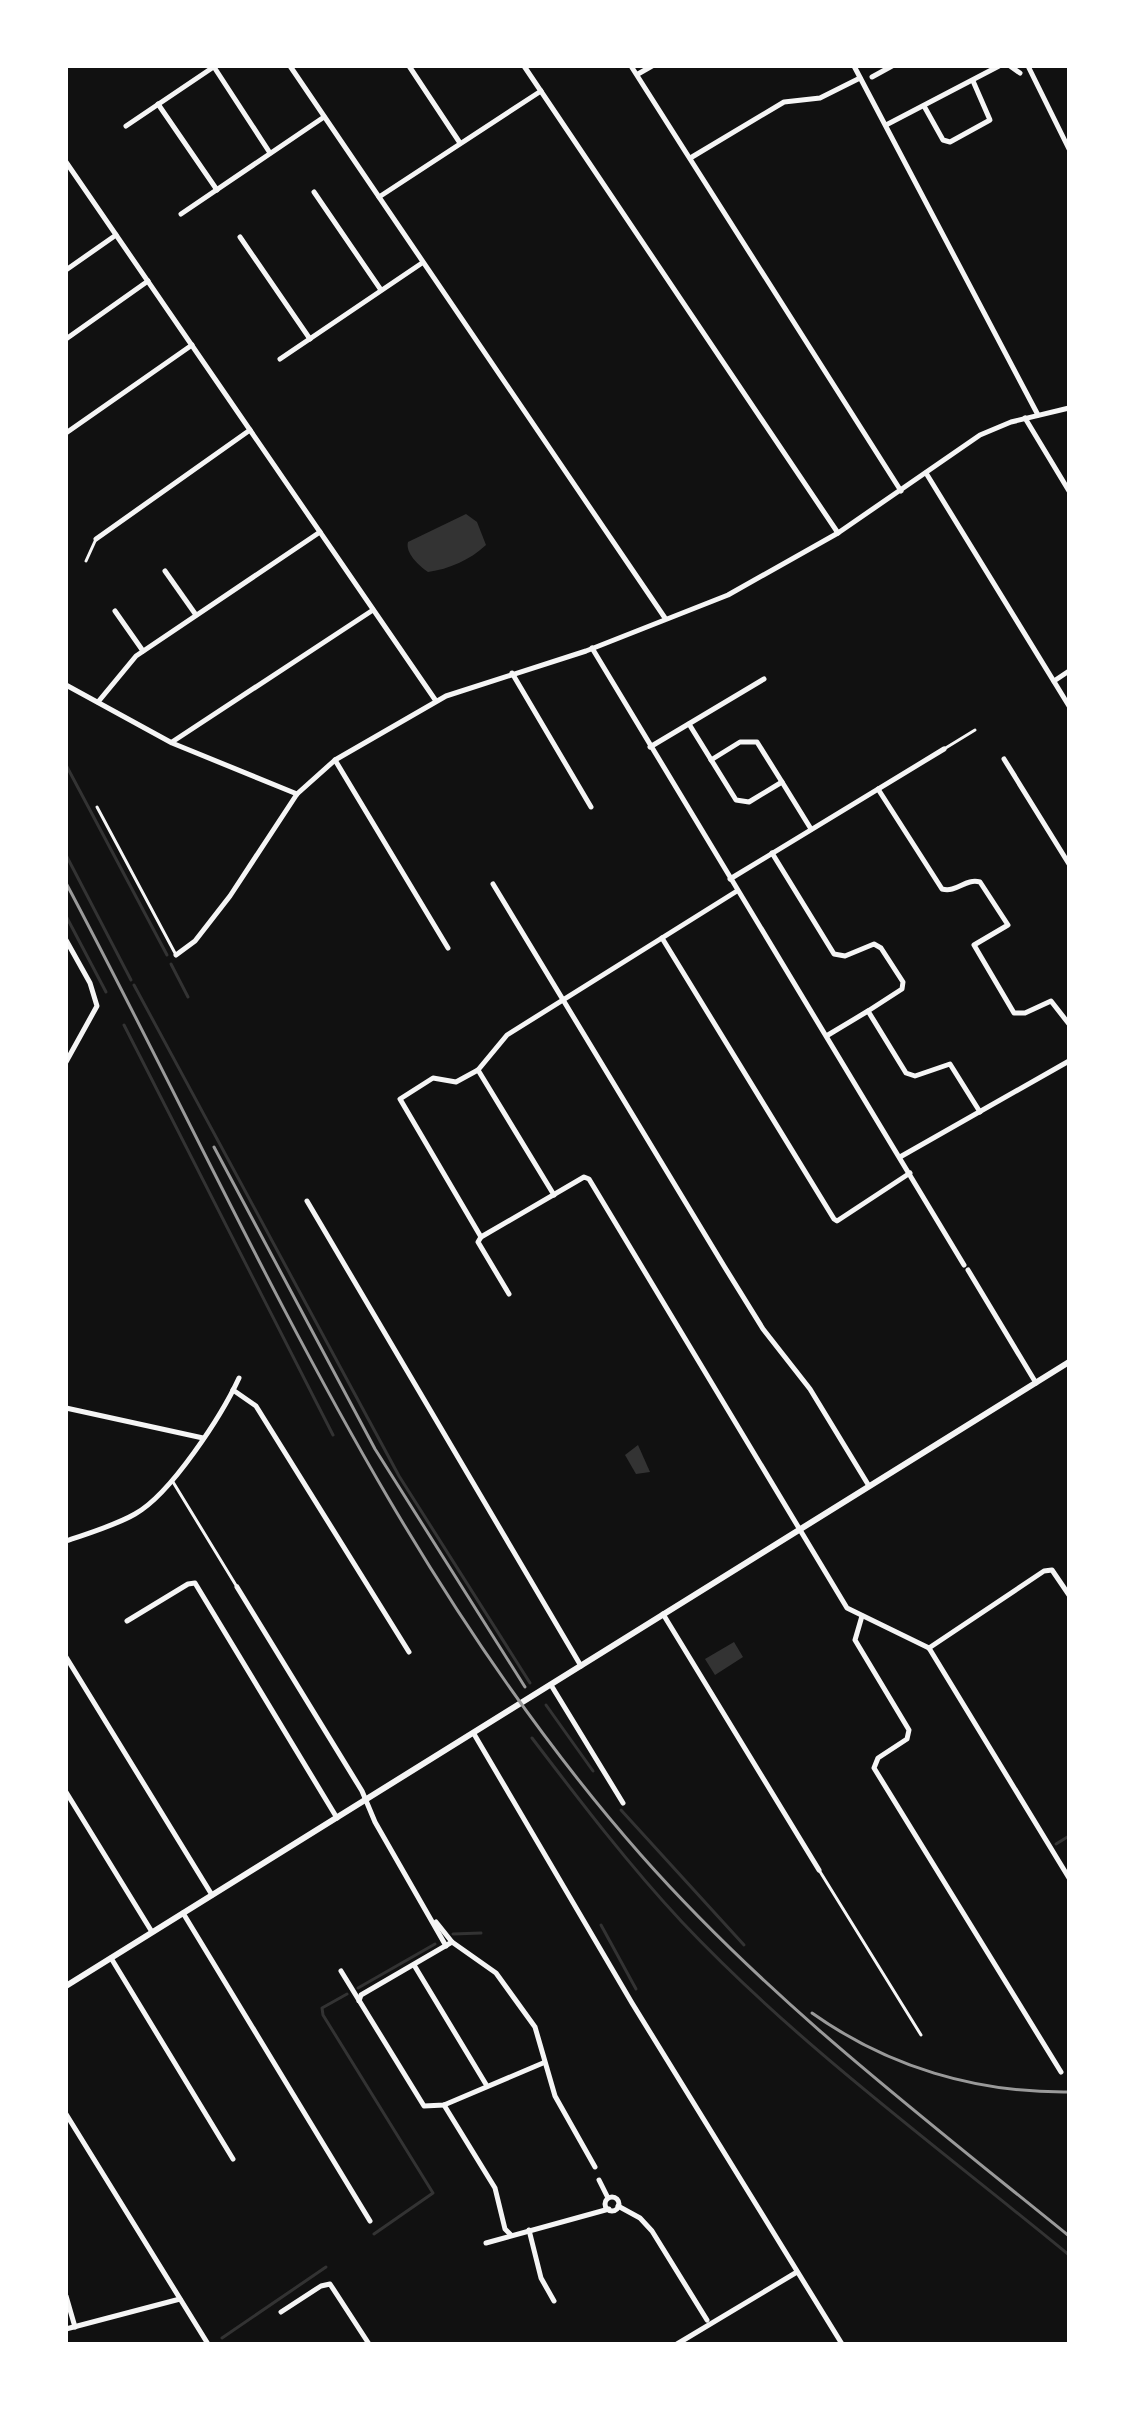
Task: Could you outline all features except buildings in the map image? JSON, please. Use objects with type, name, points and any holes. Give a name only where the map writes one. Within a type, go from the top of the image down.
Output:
[{"type":"street","points":[[290,66],[665,618]]},
{"type":"street","points":[[409,66],[460,143]]},
{"type":"street","points":[[524,66],[838,533]]},
{"type":"street","points":[[631,66],[692,157],[901,491]]},
{"type":"street","points":[[638,74],[652,66]]},
{"type":"street","points":[[854,66],[1038,415]]},
{"type":"street","points":[[872,77],[892,66]]},
{"type":"street","points":[[886,125],[999,66]]},
{"type":"street","points":[[1010,66],[1020,73]]},
{"type":"street","points":[[1028,66],[1069,149]]},
{"type":"street","points":[[126,126],[214,67],[270,153]]},
{"type":"street","points":[[692,157],[784,102],[820,98],[860,78]]},
{"type":"street","points":[[924,106],[943,140],[950,142],[991,119],[973,81]]},
{"type":"street","points":[[379,197],[541,91]]},
{"type":"street","points":[[158,104],[217,190]]},
{"type":"street","points":[[181,214],[324,117]]},
{"type":"street","points":[[66,162],[436,701]]},
{"type":"street","points":[[314,192],[381,290]]},
{"type":"street","points":[[67,266],[116,235]]},
{"type":"street","points":[[240,237],[310,339]]},
{"type":"street","points":[[280,359],[423,263]]},
{"type":"street","points":[[66,339],[148,281]]},
{"type":"street","points":[[66,433],[192,345]]},
{"type":"street","points":[[176,955],[195,941],[246,875],[297,794],[335,760],[436,701],[592,648],[737,590],[838,533],[980,435],[1025,418],[1069,408]]},
{"type":"street","points":[[1025,418],[1069,491]]},
{"type":"street","points":[[96,539],[250,430]]},
{"type":"street","points":[[926,473],[1069,706]]},
{"type":"street","points":[[98,702],[143,651],[320,532]]},
{"type":"street","points":[[165,571],[196,615]]},
{"type":"street","points":[[172,743],[373,610]]},
{"type":"street","points":[[115,611],[143,651]]},
{"type":"street","points":[[592,648],[1036,1383]]},
{"type":"street","points":[[1054,681],[1069,671]]},
{"type":"street","points":[[512,673],[591,807]]},
{"type":"street","points":[[650,747],[764,679]]},
{"type":"street","points":[[66,685],[172,743],[297,794]]},
{"type":"street","points":[[689,724],[739,802],[749,802],[782,782]]},
{"type":"street","points":[[711,760],[740,742],[757,742],[811,829]]},
{"type":"street","points":[[730,879],[944,749]]},
{"type":"street","points":[[1004,759],[1069,864]]},
{"type":"street","points":[[335,760],[448,948]]},
{"type":"street","points":[[878,789],[942,889],[953,890],[970,881],[980,882],[1008,925],[974,945],[1014,1013],[1025,1013],[1046,1002],[1054,1002],[1069,1024]]},
{"type":"street","points":[[772,853],[834,954],[845,956],[874,944],[881,948],[903,982],[900,990],[828,1035]]},
{"type":"street","points":[[493,884],[763,1329],[808,1386],[869,1486]]},
{"type":"street","points":[[481,1237],[400,1103],[402,1096],[433,1078],[456,1082],[478,1070],[507,1035],[737,891]]},
{"type":"street","points":[[662,938],[834,1219],[850,1213],[910,1173]]},
{"type":"street","points":[[66,940],[90,983],[97,1006],[66,1062]]},
{"type":"street","points":[[868,1011],[906,1073],[915,1076],[950,1064],[980,1112]]},
{"type":"street","points":[[900,1157],[1069,1061]]},
{"type":"street","points":[[478,1070],[554,1195]]},
{"type":"street","points":[[509,1294],[478,1242],[481,1237],[584,1177],[589,1179],[847,1608],[929,1648],[1069,1878]]},
{"type":"street","points":[[307,1201],[581,1666]]},
{"type":"street","points":[[66,1986],[1069,1362]]},
{"type":"street","points":[[66,1541],[137,1514],[171,1479],[203,1438],[239,1378]]},
{"type":"street","points":[[233,1390],[256,1406],[409,1652]]},
{"type":"street","points":[[66,1408],[203,1438]]},
{"type":"street","points":[[929,1648],[1044,1571],[1052,1570],[1069,1595]]},
{"type":"street","points":[[127,1621],[188,1584],[196,1584],[337,1818]]},
{"type":"street","points":[[237,1587],[449,1944],[487,1965],[505,1983],[535,2027],[543,2063],[562,2108],[595,2167]]},
{"type":"street","points":[[663,1614],[819,1870]]},
{"type":"street","points":[[862,1616],[855,1640],[909,1730],[907,1739],[878,1758],[874,1768],[1061,2072]]},
{"type":"street","points":[[66,1657],[212,1895]]},
{"type":"street","points":[[551,1685],[623,1803]]},
{"type":"street","points":[[474,1734],[632,2003],[842,2344]]},
{"type":"street","points":[[66,1792],[152,1932]]},
{"type":"street","points":[[183,1913],[370,2221]]},
{"type":"street","points":[[359,2001],[361,1995],[449,1944]]},
{"type":"street","points":[[111,1958],[233,2159]]},
{"type":"street","points":[[414,1965],[487,2086]]},
{"type":"street","points":[[341,1971],[422,2104],[444,2105],[543,2063]]},
{"type":"street","points":[[444,2105],[495,2188],[505,2229],[511,2235]]},
{"type":"street","points":[[66,2114],[208,2344]]},
{"type":"street","points":[[599,2180],[608,2198]]},
{"type":"street","points":[[608,2198],[617,2199],[618,2206]]},
{"type":"street","points":[[608,2198],[605,2203],[609,2209]]},
{"type":"street","points":[[486,2243],[618,2206],[640,2218],[652,2231],[707,2320]]},
{"type":"street","points":[[529,2230],[541,2278],[554,2301]]},
{"type":"street","points":[[677,2344],[797,2272]]},
{"type":"street","points":[[281,2312],[330,2284],[369,2344]]},
{"type":"street","points":[[66,2296],[75,2327]]},
{"type":"street","points":[[66,2329],[180,2299]]},
{"type":"lane","points":[[86,561],[96,539]]},
{"type":"lane","points":[[944,749],[975,730]]},
{"type":"lane","points":[[97,807],[176,955]]},
{"type":"lane","points":[[171,1479],[237,1587]]},
{"type":"lane","points":[[819,1870],[921,2035]]},
{"type":"shaded area","points":[[466,514],[477,522],[486,545],[459,563],[428,572],[411,555],[408,542]]},
{"type":"shaded area","points":[[638,1445],[650,1472],[636,1474],[625,1455]]},
{"type":"shaded area","points":[[734,1642],[743,1657],[715,1675],[705,1659]]},
{"type":"waterway","points":[[66,765],[167,955]]},
{"type":"waterway","points":[[66,855],[131,980]]},
{"type":"waterway","points":[[66,916],[106,992]]},
{"type":"waterway","points":[[171,964],[188,997]]},
{"type":"waterway","points":[[134,985],[399,1476],[530,1683]]},
{"type":"waterway","points":[[124,1025],[333,1435]]},
{"type":"waterway","points":[[546,1705],[593,1771]]},
{"type":"waterway","points":[[532,1738],[643,1878],[727,1967],[821,2053],[1069,2255]]},
{"type":"waterway","points":[[621,1810],[744,1945]]},
{"type":"waterway","points":[[1056,1844],[1069,1836]]},
{"type":"waterway","points":[[601,1925],[636,1989]]},
{"type":"waterway","points":[[453,1934],[481,1933]]},
{"type":"waterway","points":[[358,1988],[435,1944]]},
{"type":"waterway","points":[[347,1994],[322,2008],[323,2015],[433,2193],[374,2234]]},
{"type":"waterway","points":[[222,2338],[326,2267]]},
{"type":"railway","points":[[66,883],[325,1387],[395,1510],[470,1629],[551,1745],[641,1855],[740,1958],[847,2054],[1069,2236]]},
{"type":"railway","points":[[214,1147],[375,1449],[525,1687]]},
{"type":"railway","points":[[812,2013],[871,2048],[934,2073],[1000,2088],[1069,2092]]}]
